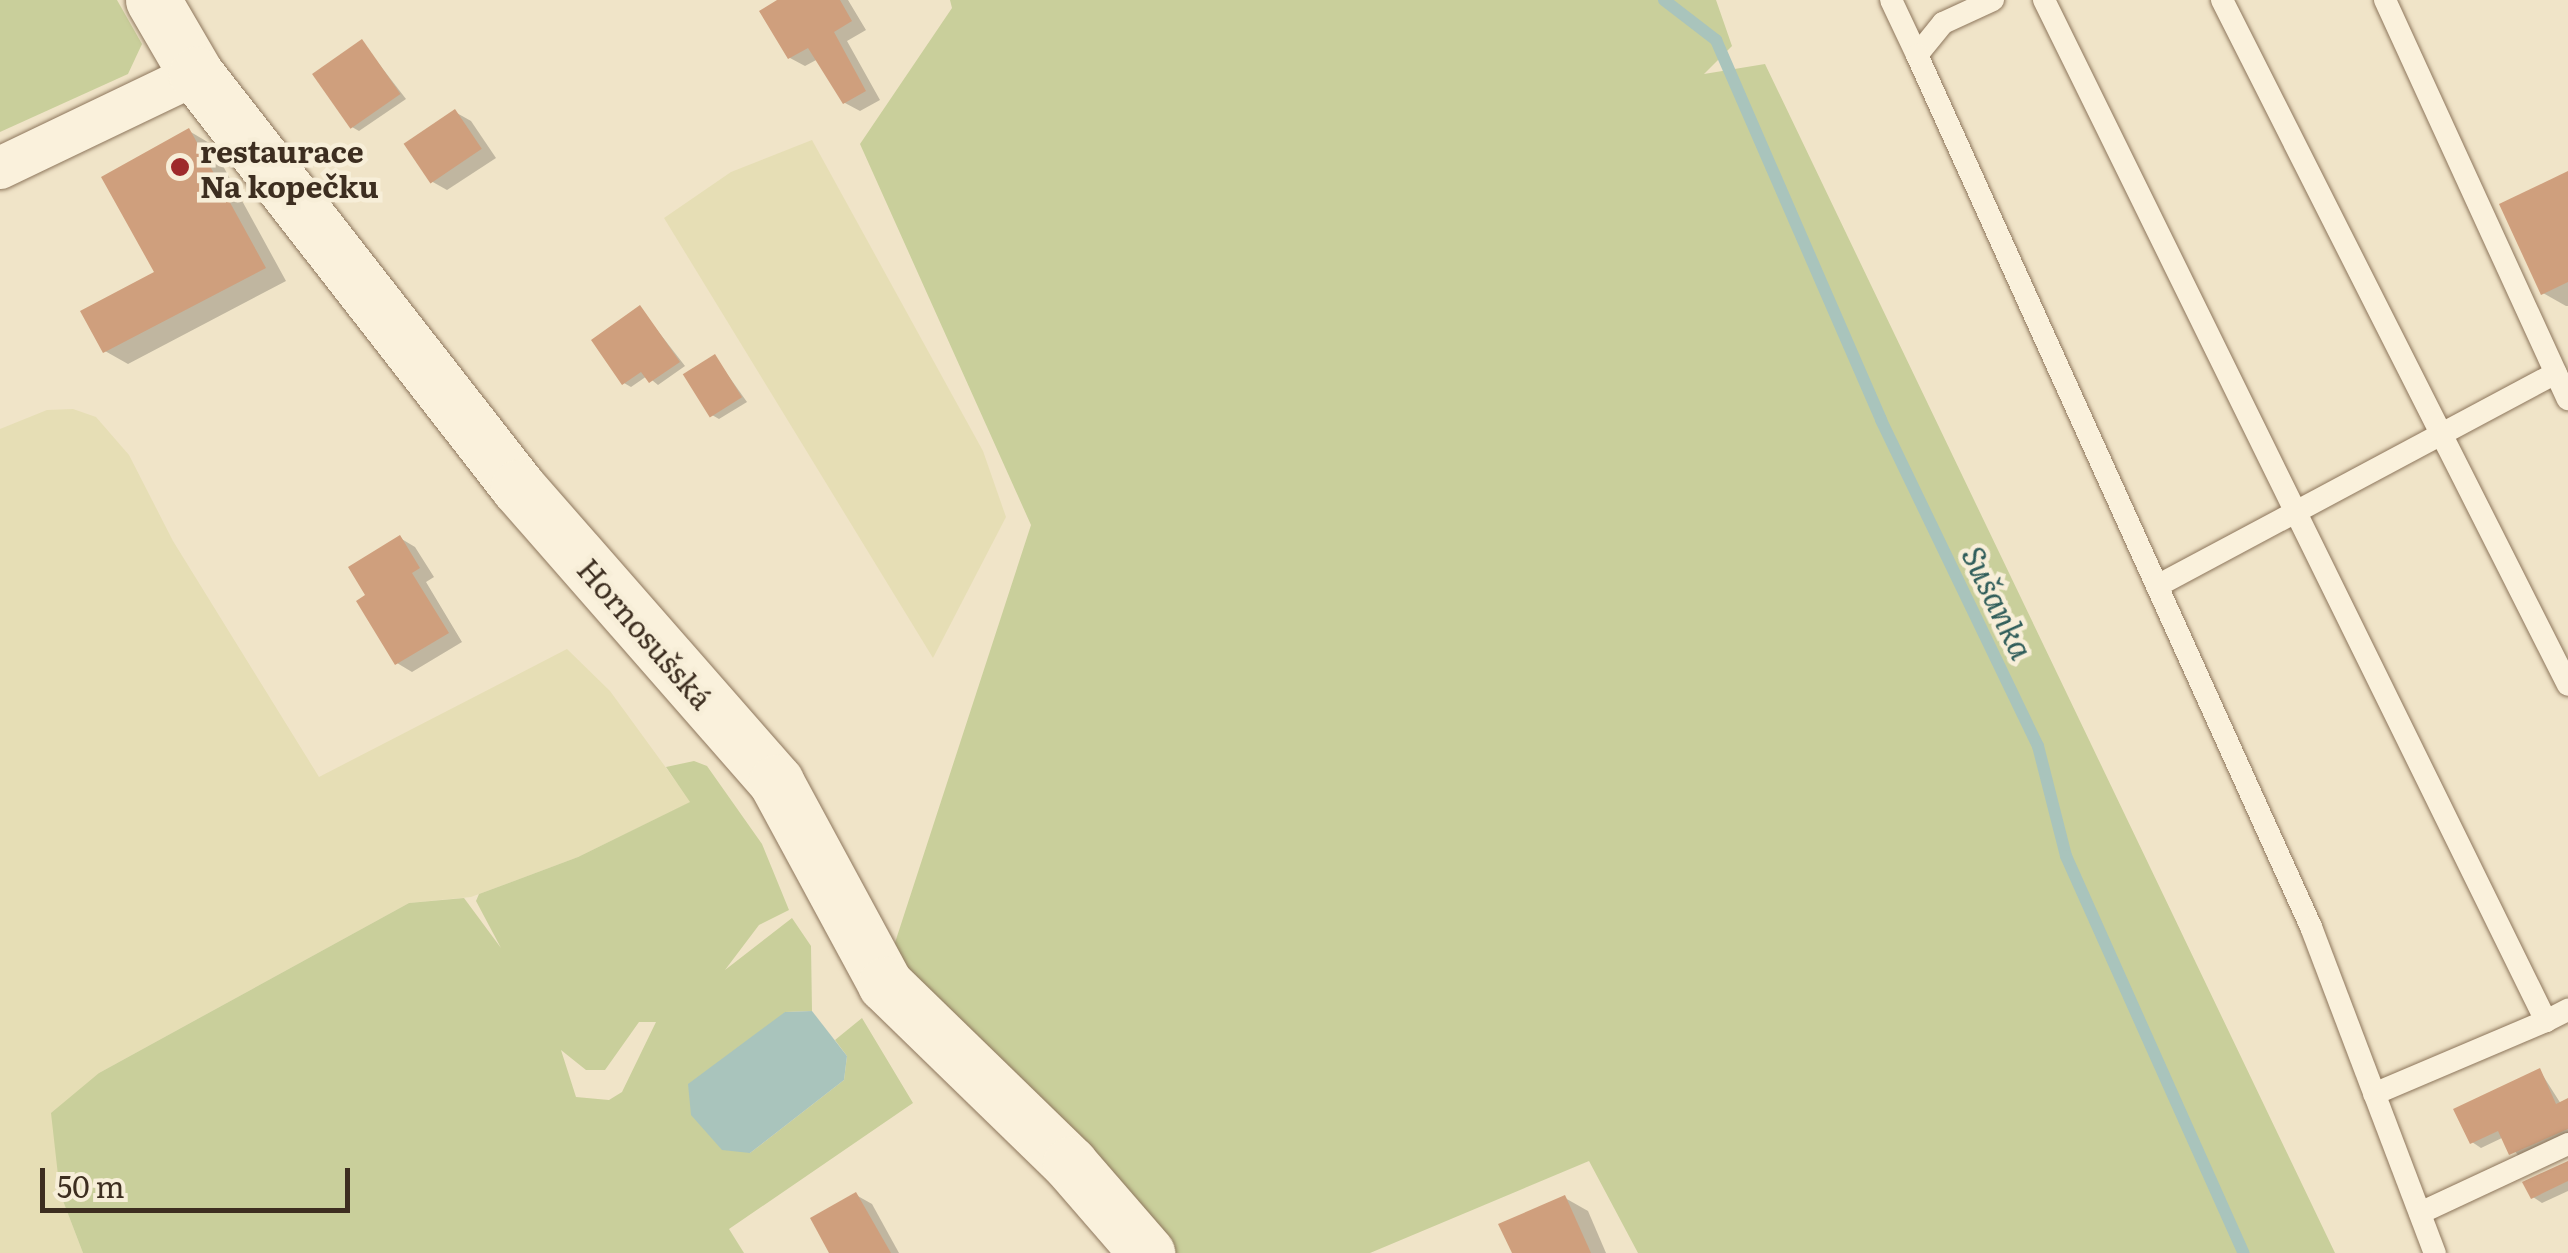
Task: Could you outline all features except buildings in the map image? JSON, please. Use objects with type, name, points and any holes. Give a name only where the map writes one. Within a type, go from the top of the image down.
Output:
[{"type":"street","name":"Hornosušská","points":[[154,0],[196,74],[518,487],[776,782],[885,984],[1070,1164],[1147,1253]]},
{"type":"street","points":[[0,168],[196,74]]},
{"type":"lane","points":[[1891,0],[2311,927],[2435,1253]]},
{"type":"lane","points":[[1918,55],[1943,23],[1993,0]]},
{"type":"lane","points":[[2044,0],[2546,1020]]},
{"type":"lane","points":[[2222,0],[2568,685]]},
{"type":"lane","points":[[2385,0],[2568,399]]},
{"type":"lane","points":[[2157,586],[2440,430],[2556,373]]},
{"type":"lane","points":[[2374,1094],[2568,1010]]},
{"type":"lane","points":[[2420,1213],[2568,1144]]},
{"type":"shaded area","points":[[812,140],[983,451],[1006,517],[933,658],[664,218],[731,172]]},
{"type":"shaded area","points":[[73,409],[96,417],[129,455],[173,541],[319,777],[567,649],[610,691],[691,802],[578,857],[471,897],[409,903],[99,1073],[60,1193],[83,1253],[0,1253],[0,429],[47,410]]},
{"type":"green space","points":[[0,0],[117,0],[142,44],[128,74],[0,132]]},
{"type":"green space","points":[[950,0],[1716,0],[1732,46],[1704,74],[1765,64],[2335,1253],[1638,1253],[1589,1161],[1370,1253],[1173,1253],[890,958],[1031,525],[860,144],[952,8]]},
{"type":"green space","points":[[694,761],[707,766],[762,844],[789,910],[759,925],[725,970],[792,918],[811,946],[812,1011],[785,1012],[750,1153],[844,1080],[847,1056],[835,1040],[862,1018],[913,1103],[729,1229],[744,1253],[83,1253],[60,1193],[51,1113],[99,1073],[409,903],[464,898],[501,948],[476,901],[479,894],[578,857],[690,802],[666,767]],"holes":[[[639,1022],[656,1022],[622,1092],[609,1100],[576,1097],[561,1050],[586,1070],[605,1070]]]},
{"type":"water","points":[[812,1011],[847,1056],[844,1080],[750,1153],[722,1150],[691,1115],[688,1084],[785,1012]]},
{"type":"waterway","name":"Sušanka","points":[[1664,0],[1716,40],[1881,420],[2038,746],[2066,856],[2244,1253]]},
{"type":"place","name":"restaurace Na kopečku","points":[[180,167]]}]
